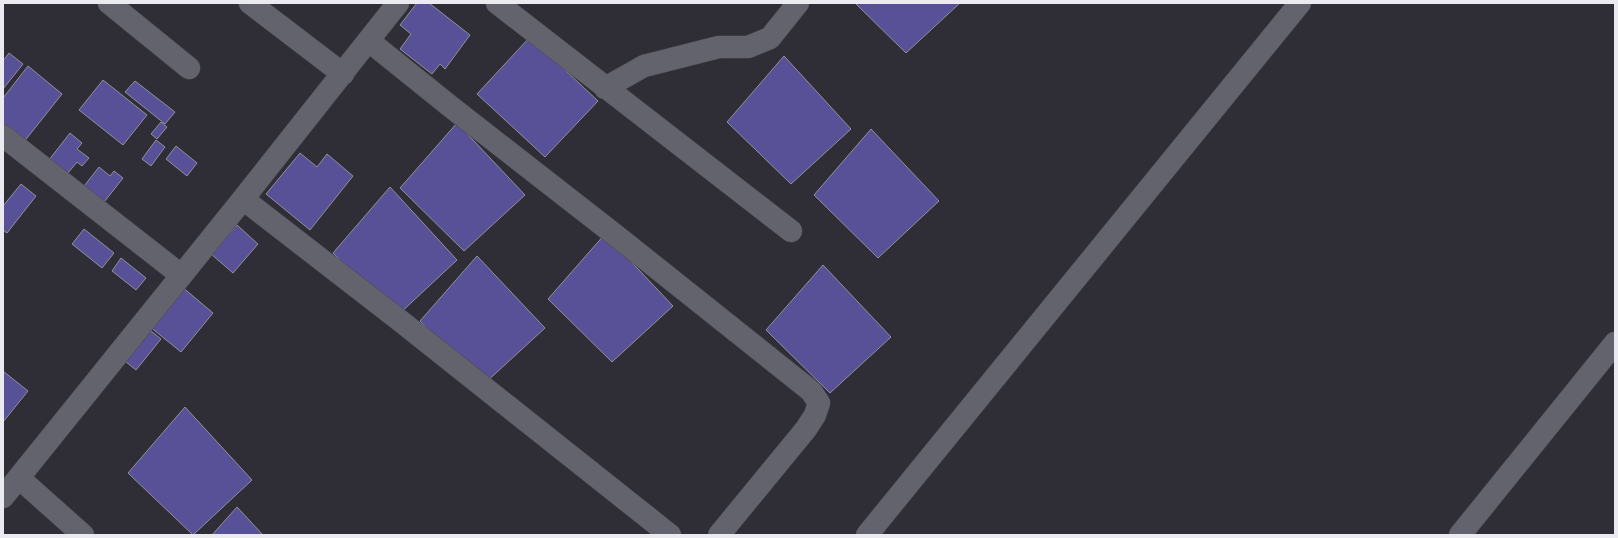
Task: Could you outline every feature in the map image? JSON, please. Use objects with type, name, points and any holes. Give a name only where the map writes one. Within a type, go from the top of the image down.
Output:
[{"type":"street","points":[[109,3],[189,68]]},
{"type":"street","points":[[250,3],[342,74]]},
{"type":"street","points":[[3,497],[243,200],[398,3]]},
{"type":"street","points":[[497,3],[791,231]]},
{"type":"street","points":[[605,88],[644,66],[720,47],[748,47],[770,38],[798,3]]},
{"type":"street","points":[[867,535],[1300,3]]},
{"type":"street","points":[[369,41],[811,390],[819,403],[815,415],[806,429],[719,535]]},
{"type":"street","points":[[3,136],[181,275]]},
{"type":"street","points":[[243,200],[398,319],[670,535]]},
{"type":"street","points":[[1460,535],[1615,343]]},
{"type":"street","points":[[19,478],[82,535]]},
{"type":"building","points":[[417,3],[429,3],[470,35],[445,69],[440,64],[432,74],[400,49],[411,34],[400,25]]},
{"type":"building","points":[[855,3],[960,3],[906,53]]},
{"type":"building","points":[[530,37],[598,101],[545,157],[477,94]]},
{"type":"building","points":[[9,53],[23,64],[3,89],[3,61]]},
{"type":"building","points":[[784,56],[851,129],[791,184],[727,122]]},
{"type":"building","points":[[28,66],[62,94],[23,143],[3,128],[3,98]]},
{"type":"building","points":[[103,80],[147,115],[123,145],[79,110]]},
{"type":"building","points":[[135,81],[175,112],[165,124],[125,92]]},
{"type":"building","points":[[161,122],[167,127],[157,139],[151,134]]},
{"type":"building","points":[[457,123],[525,195],[464,251],[400,188]]},
{"type":"building","points":[[871,129],[939,201],[878,258],[814,195]]},
{"type":"building","points":[[70,133],[82,143],[77,149],[89,158],[82,166],[77,162],[63,179],[45,165]]},
{"type":"building","points":[[156,140],[165,147],[151,166],[142,159]]},
{"type":"building","points":[[176,146],[197,163],[187,176],[166,159]]},
{"type":"building","points":[[300,153],[317,167],[327,154],[353,176],[310,230],[266,194]]},
{"type":"building","points":[[99,167],[110,176],[114,171],[123,178],[101,206],[81,190]]},
{"type":"building","points":[[21,184],[36,196],[7,233],[3,230],[3,206]]},
{"type":"building","points":[[390,187],[457,260],[397,316],[333,253]]},
{"type":"building","points":[[237,225],[258,244],[233,273],[211,254]]},
{"type":"building","points":[[84,229],[114,253],[102,268],[72,244]]},
{"type":"building","points":[[605,234],[673,306],[612,362],[548,299]]},
{"type":"building","points":[[477,256],[545,328],[484,384],[420,321]]},
{"type":"building","points":[[121,258],[146,278],[136,290],[112,271]]},
{"type":"building","points":[[823,265],[891,337],[830,393],[766,330]]},
{"type":"building","points":[[181,286],[213,313],[181,352],[149,326]]},
{"type":"building","points":[[146,327],[161,339],[136,370],[121,358]]},
{"type":"building","points":[[3,371],[28,391],[3,422]]},
{"type":"building","points":[[185,407],[252,480],[193,535],[128,473]]},
{"type":"building","points":[[237,507],[263,535],[212,535]]}]
